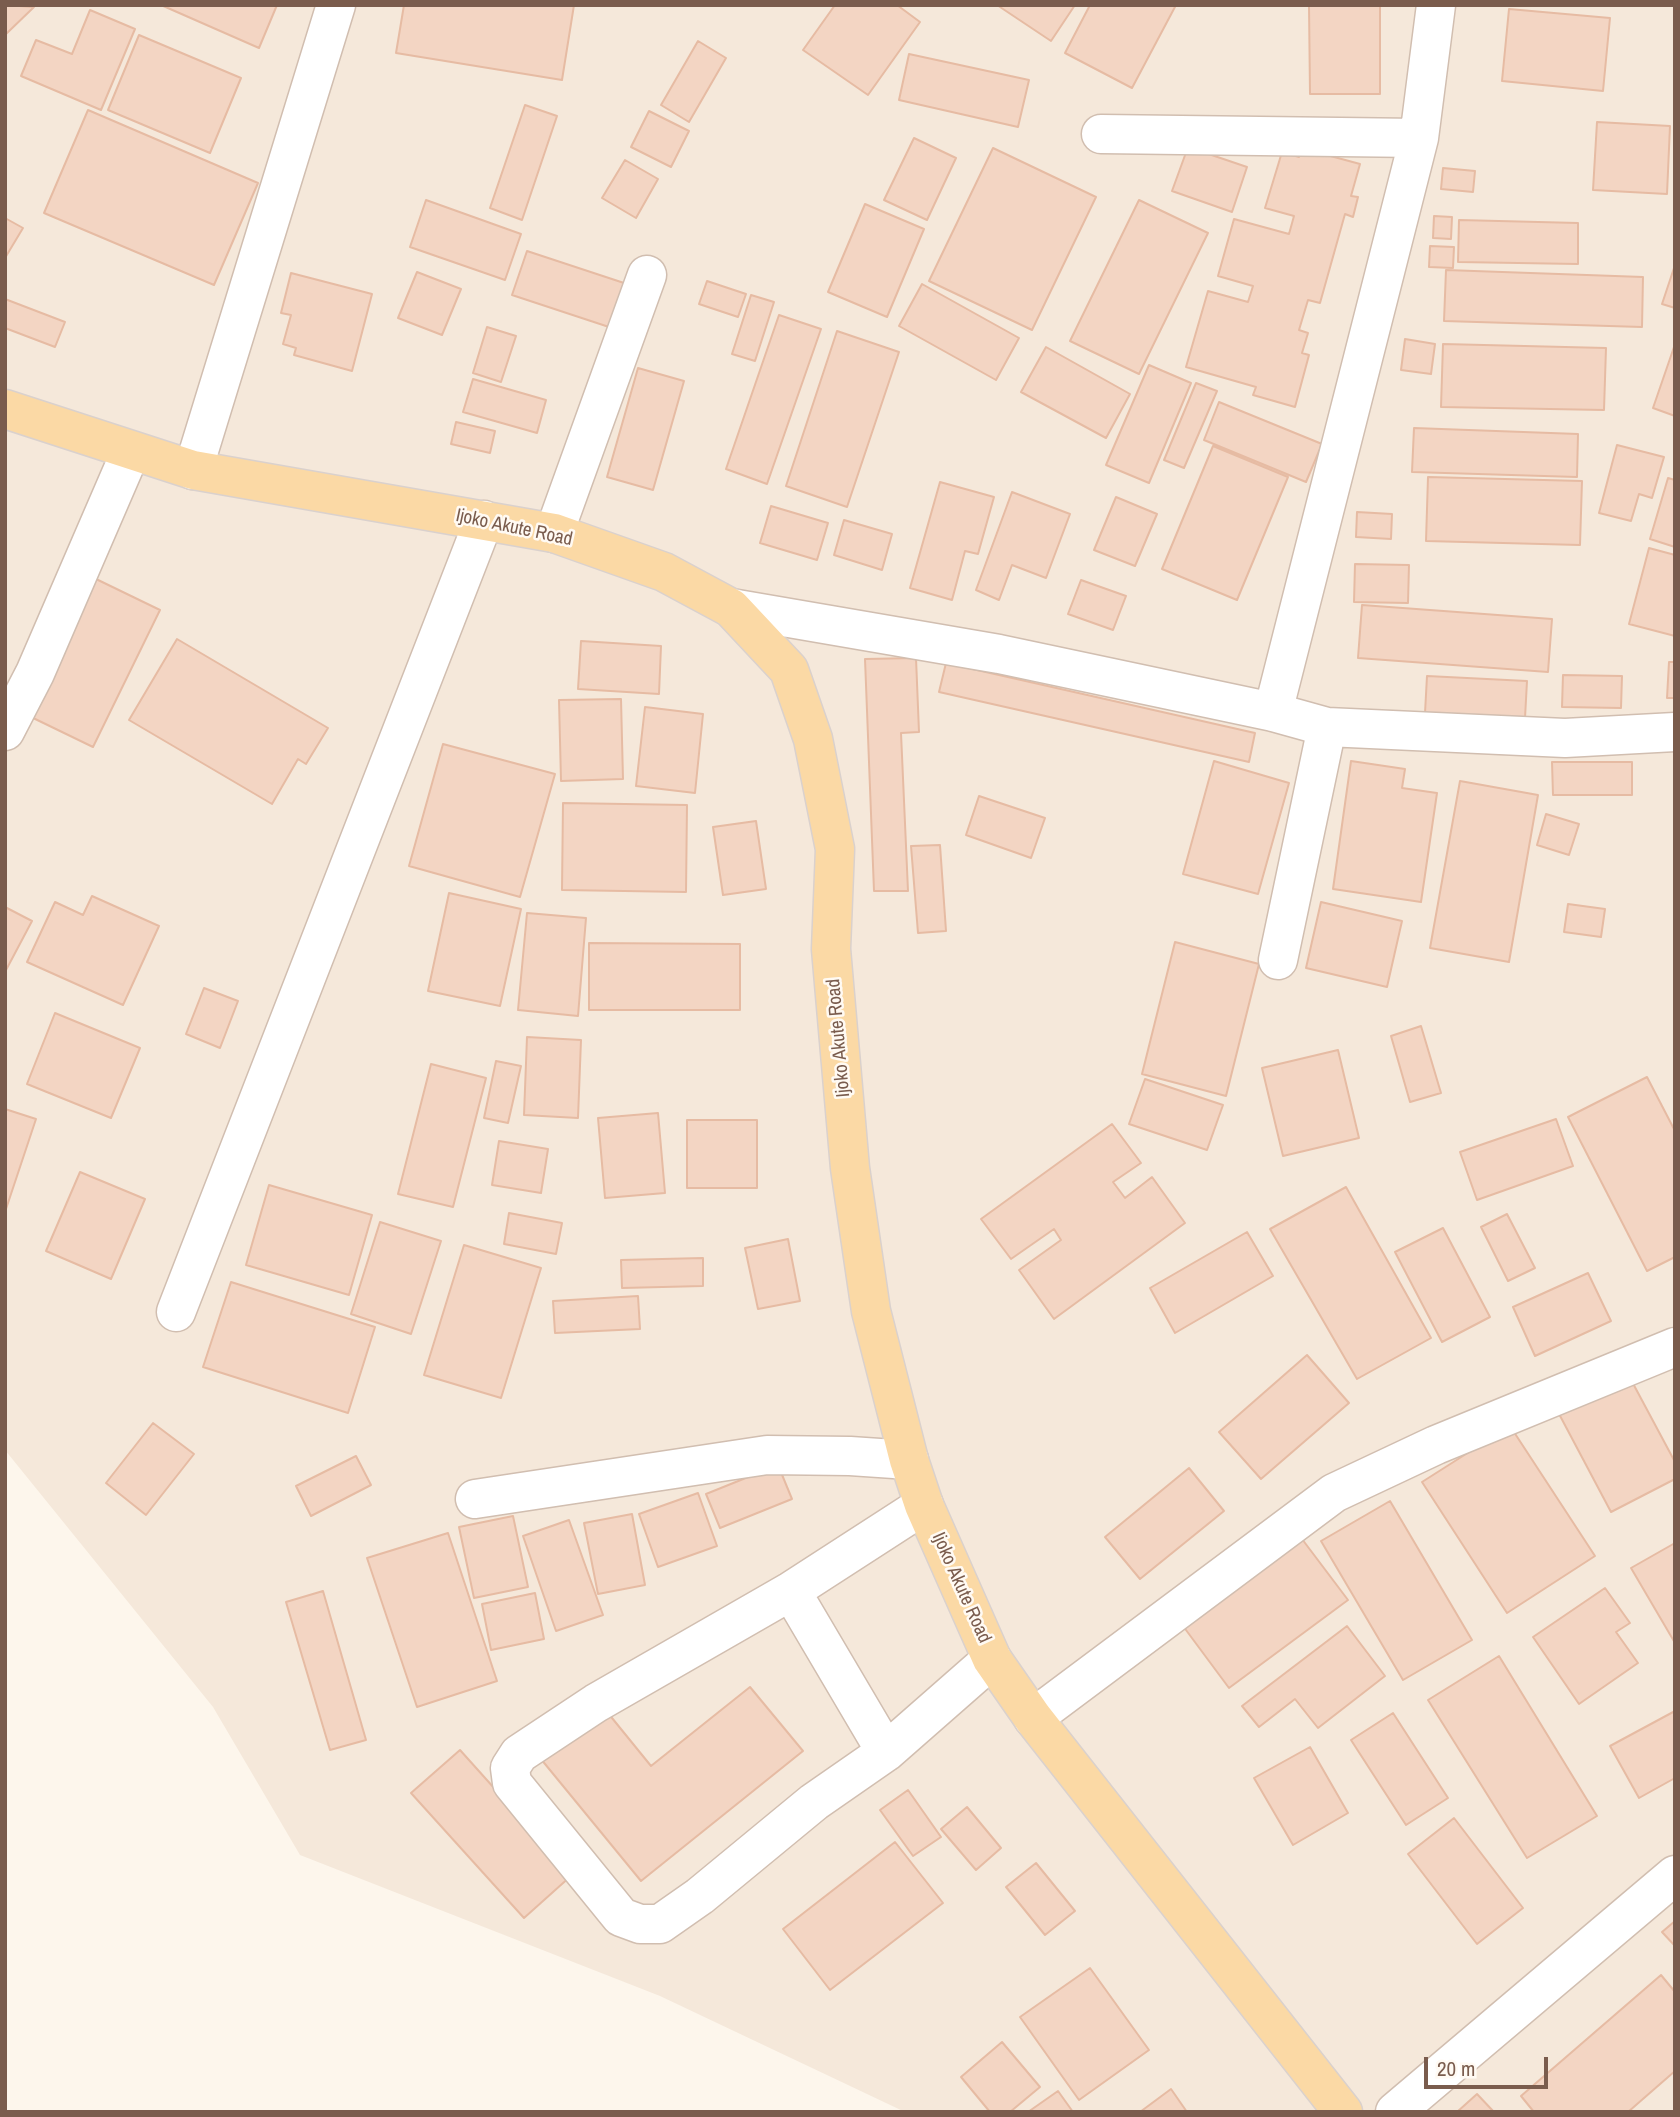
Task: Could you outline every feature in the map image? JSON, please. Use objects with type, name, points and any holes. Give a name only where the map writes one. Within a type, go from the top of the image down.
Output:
[{"type":"main road","name":"Ijoko Akute Road","points":[[5,409],[193,470],[554,533],[664,572],[731,608],[789,670],[813,739],[835,849],[831,949],[850,1168],[871,1311],[909,1460],[924,1505],[992,1659],[1033,1718],[1343,2112]]},
{"type":"street","points":[[193,470],[336,5]]},
{"type":"street","points":[[1273,712],[1419,138],[1436,5]]},
{"type":"street","points":[[1101,134],[1419,138]]},
{"type":"street","points":[[554,533],[647,275]]},
{"type":"street","points":[[5,731],[35,673],[131,451]]},
{"type":"street","points":[[176,1312],[484,520]]},
{"type":"street","points":[[731,608],[999,654],[1273,712],[1327,727],[1565,738],[1675,732]]},
{"type":"street","points":[[1278,960],[1327,727]]},
{"type":"street","points":[[1033,1718],[1334,1493],[1436,1445],[1675,1347]]},
{"type":"street","points":[[475,1499],[767,1455],[909,1460]]},
{"type":"street","points":[[924,1505],[790,1591],[596,1703],[520,1754],[510,1768],[512,1783],[621,1917],[640,1924],[660,1924],[700,1896],[814,1802],[886,1752],[992,1659]]},
{"type":"street","points":[[790,1591],[886,1752]]},
{"type":"street","points":[[1395,2112],[1675,1875]]},
{"type":"shaded area","points":[[5,5],[1675,5],[1675,2112],[905,2112],[660,1996],[300,1855],[213,1707],[5,1450]]},
{"type":"building","points":[[5,5],[34,7],[5,35]]},
{"type":"building","points":[[161,5],[277,5],[259,48]]},
{"type":"building","points":[[404,5],[574,5],[562,80],[396,53]]},
{"type":"building","points":[[835,5],[897,5],[920,22],[868,95],[803,50]]},
{"type":"building","points":[[997,5],[1075,5],[1051,41]]},
{"type":"building","points":[[1090,5],[1176,5],[1132,88],[1065,53]]},
{"type":"building","points":[[1309,5],[1380,5],[1380,94],[1310,94]]},
{"type":"building","points":[[1509,9],[1610,18],[1603,91],[1502,81]]},
{"type":"building","points":[[90,10],[135,29],[101,110],[21,76],[36,40],[72,54]]},
{"type":"building","points":[[139,35],[241,78],[210,153],[108,110]]},
{"type":"building","points":[[698,41],[726,58],[689,122],[661,105]]},
{"type":"building","points":[[909,54],[1029,80],[1018,127],[899,100]]},
{"type":"building","points":[[525,105],[557,116],[522,220],[490,208]]},
{"type":"building","points":[[88,110],[258,183],[214,285],[44,213]]},
{"type":"building","points":[[649,111],[689,131],[671,167],[631,147]]},
{"type":"building","points":[[1597,122],[1670,126],[1667,194],[1593,190]]},
{"type":"building","points":[[914,138],[956,158],[927,220],[884,200]]},
{"type":"building","points":[[1188,147],[1247,167],[1232,212],[1172,191]]},
{"type":"building","points":[[993,148],[1096,197],[1032,330],[929,281]]},
{"type":"building","points":[[1301,148],[1360,164],[1351,196],[1358,197],[1353,217],[1345,214],[1320,303],[1308,300],[1299,330],[1308,333],[1302,353],[1309,355],[1295,407],[1253,395],[1256,387],[1186,367],[1208,291],[1248,302],[1253,286],[1218,276],[1234,219],[1289,234],[1294,216],[1265,208],[1282,152],[1299,157]]},
{"type":"building","points":[[625,160],[658,179],[636,218],[602,198]]},
{"type":"building","points":[[1443,168],[1475,171],[1473,192],[1441,189]]},
{"type":"building","points":[[426,200],[521,234],[505,280],[410,247]]},
{"type":"building","points":[[1139,200],[1208,233],[1139,374],[1070,341]]},
{"type":"building","points":[[865,204],[924,229],[887,317],[828,292]]},
{"type":"building","points":[[1434,216],[1452,217],[1451,239],[1433,238]]},
{"type":"building","points":[[5,218],[23,228],[5,258]]},
{"type":"building","points":[[1459,220],[1578,223],[1578,264],[1458,262]]},
{"type":"building","points":[[1430,246],[1454,247],[1453,268],[1429,267]]},
{"type":"building","points":[[527,251],[624,283],[609,327],[512,295]]},
{"type":"building","points":[[1675,265],[1675,308],[1662,304]]},
{"type":"building","points":[[1446,270],[1643,277],[1642,327],[1444,321]]},
{"type":"building","points":[[417,272],[461,289],[442,335],[398,318]]},
{"type":"building","points":[[291,273],[372,294],[352,371],[294,355],[296,348],[283,344],[291,315],[281,313]]},
{"type":"building","points":[[707,281],[746,294],[738,317],[699,304]]},
{"type":"building","points":[[922,284],[1019,338],[996,380],[899,326]]},
{"type":"building","points":[[751,295],[774,302],[755,361],[732,354]]},
{"type":"building","points":[[5,299],[65,322],[55,347],[5,328]]},
{"type":"building","points":[[779,315],[821,329],[767,484],[726,469]]},
{"type":"building","points":[[487,327],[516,336],[501,382],[473,373]]},
{"type":"building","points":[[837,331],[899,352],[847,507],[786,486]]},
{"type":"building","points":[[1405,339],[1435,344],[1431,374],[1401,370]]},
{"type":"building","points":[[1443,344],[1606,348],[1604,410],[1441,407]]},
{"type":"building","points":[[1046,347],[1130,394],[1106,438],[1021,392]]},
{"type":"building","points":[[1675,347],[1675,416],[1653,408]]},
{"type":"building","points":[[1149,365],[1191,383],[1149,483],[1106,465]]},
{"type":"building","points":[[638,368],[684,381],[653,490],[607,477]]},
{"type":"building","points":[[473,379],[546,400],[537,433],[463,412]]},
{"type":"building","points":[[1196,383],[1217,391],[1184,468],[1164,460]]},
{"type":"building","points":[[1219,402],[1322,444],[1306,482],[1204,440]]},
{"type":"building","points":[[456,422],[495,431],[490,453],[451,444]]},
{"type":"building","points":[[1414,428],[1578,434],[1577,477],[1412,472]]},
{"type":"building","points":[[1617,445],[1664,457],[1652,498],[1639,494],[1631,521],[1599,513]]},
{"type":"building","points":[[1213,446],[1288,477],[1237,600],[1162,569]]},
{"type":"building","points":[[1428,477],[1582,481],[1580,545],[1426,541]]},
{"type":"building","points":[[1668,478],[1675,480],[1675,547],[1650,539]]},
{"type":"building","points":[[940,482],[994,497],[978,554],[965,551],[952,600],[910,588]]},
{"type":"building","points":[[1012,492],[1070,514],[1046,578],[1012,565],[999,600],[976,590]]},
{"type":"building","points":[[1116,497],[1157,514],[1135,566],[1094,550]]},
{"type":"building","points":[[771,506],[828,523],[817,560],[760,543]]},
{"type":"building","points":[[1357,512],[1392,514],[1391,539],[1356,537]]},
{"type":"building","points":[[844,520],[892,534],[882,570],[834,555]]},
{"type":"building","points":[[1649,548],[1675,555],[1675,636],[1629,624]]},
{"type":"building","points":[[1355,564],[1409,565],[1408,603],[1354,602]]},
{"type":"building","points":[[96,579],[160,610],[93,747],[29,716]]},
{"type":"building","points":[[1081,580],[1126,596],[1113,630],[1068,614]]},
{"type":"building","points":[[1362,605],[1552,619],[1548,672],[1358,658]]},
{"type":"building","points":[[177,639],[328,728],[306,764],[298,759],[272,804],[129,720]]},
{"type":"building","points":[[581,641],[661,646],[659,694],[578,689]]},
{"type":"building","points":[[916,658],[919,732],[901,733],[908,891],[874,891],[865,659]]},
{"type":"building","points":[[1669,662],[1675,662],[1675,698],[1667,698]]},
{"type":"building","points":[[946,663],[1255,733],[1249,762],[939,692]]},
{"type":"building","points":[[1563,675],[1622,676],[1621,708],[1562,707]]},
{"type":"building","points":[[1427,676],[1527,681],[1525,718],[1425,713]]},
{"type":"building","points":[[621,699],[623,779],[561,781],[559,700]]},
{"type":"building","points":[[645,707],[703,714],[695,793],[636,786]]},
{"type":"building","points":[[443,744],[555,774],[520,897],[409,866]]},
{"type":"building","points":[[1214,761],[1289,783],[1258,894],[1183,874]]},
{"type":"building","points":[[1351,761],[1405,769],[1402,788],[1437,793],[1421,902],[1333,889]]},
{"type":"building","points":[[1552,762],[1632,762],[1632,795],[1553,795]]},
{"type":"building","points":[[1460,781],[1538,795],[1509,962],[1430,948]]},
{"type":"building","points":[[979,796],[1045,818],[1031,858],[966,835]]},
{"type":"building","points":[[563,803],[687,805],[686,892],[562,890]]},
{"type":"building","points":[[1546,814],[1579,824],[1569,855],[1537,845]]},
{"type":"building","points":[[756,821],[766,889],[723,895],[713,827]]},
{"type":"building","points":[[940,845],[946,931],[918,933],[911,846]]},
{"type":"building","points":[[449,893],[521,909],[500,1006],[428,991]]},
{"type":"building","points":[[92,896],[159,926],[123,1005],[27,962],[55,902],[83,915]]},
{"type":"building","points":[[1321,902],[1402,921],[1387,987],[1306,968]]},
{"type":"building","points":[[1568,904],[1605,909],[1601,937],[1564,932]]},
{"type":"building","points":[[5,907],[32,921],[5,972]]},
{"type":"building","points":[[527,913],[586,918],[578,1016],[518,1010]]},
{"type":"building","points":[[1175,942],[1259,964],[1226,1096],[1142,1074]]},
{"type":"building","points":[[589,943],[740,944],[740,1010],[589,1010]]},
{"type":"building","points":[[204,988],[238,1001],[220,1048],[186,1034]]},
{"type":"building","points":[[55,1013],[140,1048],[111,1118],[27,1084]]},
{"type":"building","points":[[1421,1026],[1441,1093],[1410,1102],[1391,1036]]},
{"type":"building","points":[[527,1037],[581,1040],[578,1118],[524,1115]]},
{"type":"building","points":[[1338,1050],[1359,1138],[1283,1156],[1262,1068]]},
{"type":"building","points":[[496,1061],[521,1066],[508,1123],[484,1118]]},
{"type":"building","points":[[431,1064],[486,1078],[453,1207],[398,1194]]},
{"type":"building","points":[[1647,1077],[1675,1131],[1675,1257],[1647,1271],[1568,1117]]},
{"type":"building","points":[[1145,1079],[1223,1105],[1207,1150],[1129,1124]]},
{"type":"building","points":[[5,1109],[36,1119],[6,1209],[5,1208]]},
{"type":"building","points":[[658,1113],[665,1193],[605,1198],[598,1118]]},
{"type":"building","points":[[1556,1119],[1573,1166],[1477,1200],[1460,1152]]},
{"type":"building","points":[[687,1120],[757,1120],[757,1188],[687,1188]]},
{"type":"building","points":[[1112,1124],[1141,1163],[1113,1182],[1125,1198],[1152,1177],[1185,1223],[1054,1319],[1019,1270],[1061,1240],[1054,1229],[1011,1259],[981,1219]]},
{"type":"building","points":[[499,1141],[548,1149],[541,1193],[492,1185]]},
{"type":"building","points":[[80,1172],[145,1199],[111,1279],[46,1251]]},
{"type":"building","points":[[269,1185],[372,1215],[349,1295],[246,1265]]},
{"type":"building","points":[[1346,1187],[1431,1338],[1357,1379],[1270,1229]]},
{"type":"building","points":[[509,1213],[562,1223],[556,1254],[504,1244]]},
{"type":"building","points":[[1507,1214],[1535,1268],[1508,1281],[1481,1227]]},
{"type":"building","points":[[380,1222],[441,1241],[411,1334],[351,1314]]},
{"type":"building","points":[[1443,1228],[1490,1317],[1442,1342],[1395,1252]]},
{"type":"building","points":[[1247,1232],[1273,1276],[1175,1333],[1150,1288]]},
{"type":"building","points":[[788,1239],[800,1301],[758,1309],[745,1248]]},
{"type":"building","points":[[464,1245],[541,1268],[501,1398],[424,1375]]},
{"type":"building","points":[[703,1258],[703,1286],[622,1288],[621,1260]]},
{"type":"building","points":[[1588,1273],[1611,1321],[1535,1356],[1513,1307]]},
{"type":"building","points":[[231,1282],[375,1327],[348,1413],[203,1367]]},
{"type":"building","points":[[638,1296],[640,1329],[555,1333],[553,1301]]},
{"type":"building","points":[[1307,1355],[1349,1403],[1261,1479],[1219,1432]]},
{"type":"building","points":[[1629,1376],[1675,1462],[1675,1479],[1611,1512],[1558,1412]]},
{"type":"building","points":[[153,1423],[194,1454],[146,1515],[106,1483]]},
{"type":"building","points":[[1510,1426],[1595,1556],[1507,1613],[1422,1482]]},
{"type":"building","points":[[356,1456],[371,1485],[311,1516],[296,1486]]},
{"type":"building","points":[[778,1465],[792,1499],[720,1528],[706,1494]]},
{"type":"building","points":[[1189,1468],[1224,1511],[1140,1579],[1105,1537]]},
{"type":"building","points":[[698,1493],[717,1546],[658,1567],[639,1514]]},
{"type":"building","points":[[1390,1501],[1472,1640],[1403,1680],[1321,1541]]},
{"type":"building","points":[[632,1514],[645,1585],[598,1594],[584,1523]]},
{"type":"building","points":[[513,1516],[528,1587],[474,1598],[459,1527]]},
{"type":"building","points":[[569,1520],[603,1615],[556,1631],[523,1536]]},
{"type":"building","points":[[448,1533],[497,1681],[417,1707],[367,1558]]},
{"type":"building","points":[[1302,1539],[1348,1600],[1229,1688],[1183,1626]]},
{"type":"building","points":[[1675,1543],[1675,1643],[1631,1568]]},
{"type":"building","points":[[1605,1588],[1630,1623],[1616,1632],[1638,1663],[1579,1704],[1533,1637]]},
{"type":"building","points":[[323,1591],[366,1740],[330,1750],[286,1602]]},
{"type":"building","points":[[535,1593],[544,1639],[491,1650],[482,1604]]},
{"type":"building","points":[[1347,1626],[1385,1676],[1318,1728],[1295,1699],[1259,1727],[1242,1706]]},
{"type":"building","points":[[1499,1656],[1597,1816],[1527,1858],[1428,1700]]},
{"type":"building","points":[[750,1687],[803,1751],[641,1881],[536,1753],[599,1702],[651,1766]]},
{"type":"building","points":[[1675,1711],[1675,1778],[1639,1798],[1610,1746]]},
{"type":"building","points":[[1393,1713],[1448,1798],[1406,1825],[1351,1740]]},
{"type":"building","points":[[1310,1747],[1348,1813],[1293,1845],[1254,1778]]},
{"type":"building","points":[[460,1750],[572,1875],[524,1918],[411,1793]]},
{"type":"building","points":[[908,1790],[941,1837],[913,1856],[880,1810]]},
{"type":"building","points":[[967,1807],[1001,1848],[976,1870],[941,1829]]},
{"type":"building","points":[[1454,1818],[1523,1908],[1477,1944],[1408,1854]]},
{"type":"building","points":[[895,1842],[943,1903],[830,1990],[783,1929]]},
{"type":"building","points":[[1036,1863],[1075,1911],[1045,1935],[1006,1887]]},
{"type":"building","points":[[1675,1921],[1675,1946],[1662,1932]]},
{"type":"building","points":[[1090,1968],[1149,2050],[1079,2100],[1020,2017]]},
{"type":"building","points":[[1661,1975],[1675,1992],[1675,2071],[1628,2112],[1534,2112],[1521,2096]]},
{"type":"building","points":[[1002,2042],[1040,2087],[1010,2112],[990,2112],[961,2077]]},
{"type":"building","points":[[1171,2089],[1187,2112],[1140,2112]]},
{"type":"building","points":[[1058,2091],[1073,2112],[1028,2112]]},
{"type":"building","points":[[1477,2094],[1494,2112],[1457,2112]]}]
